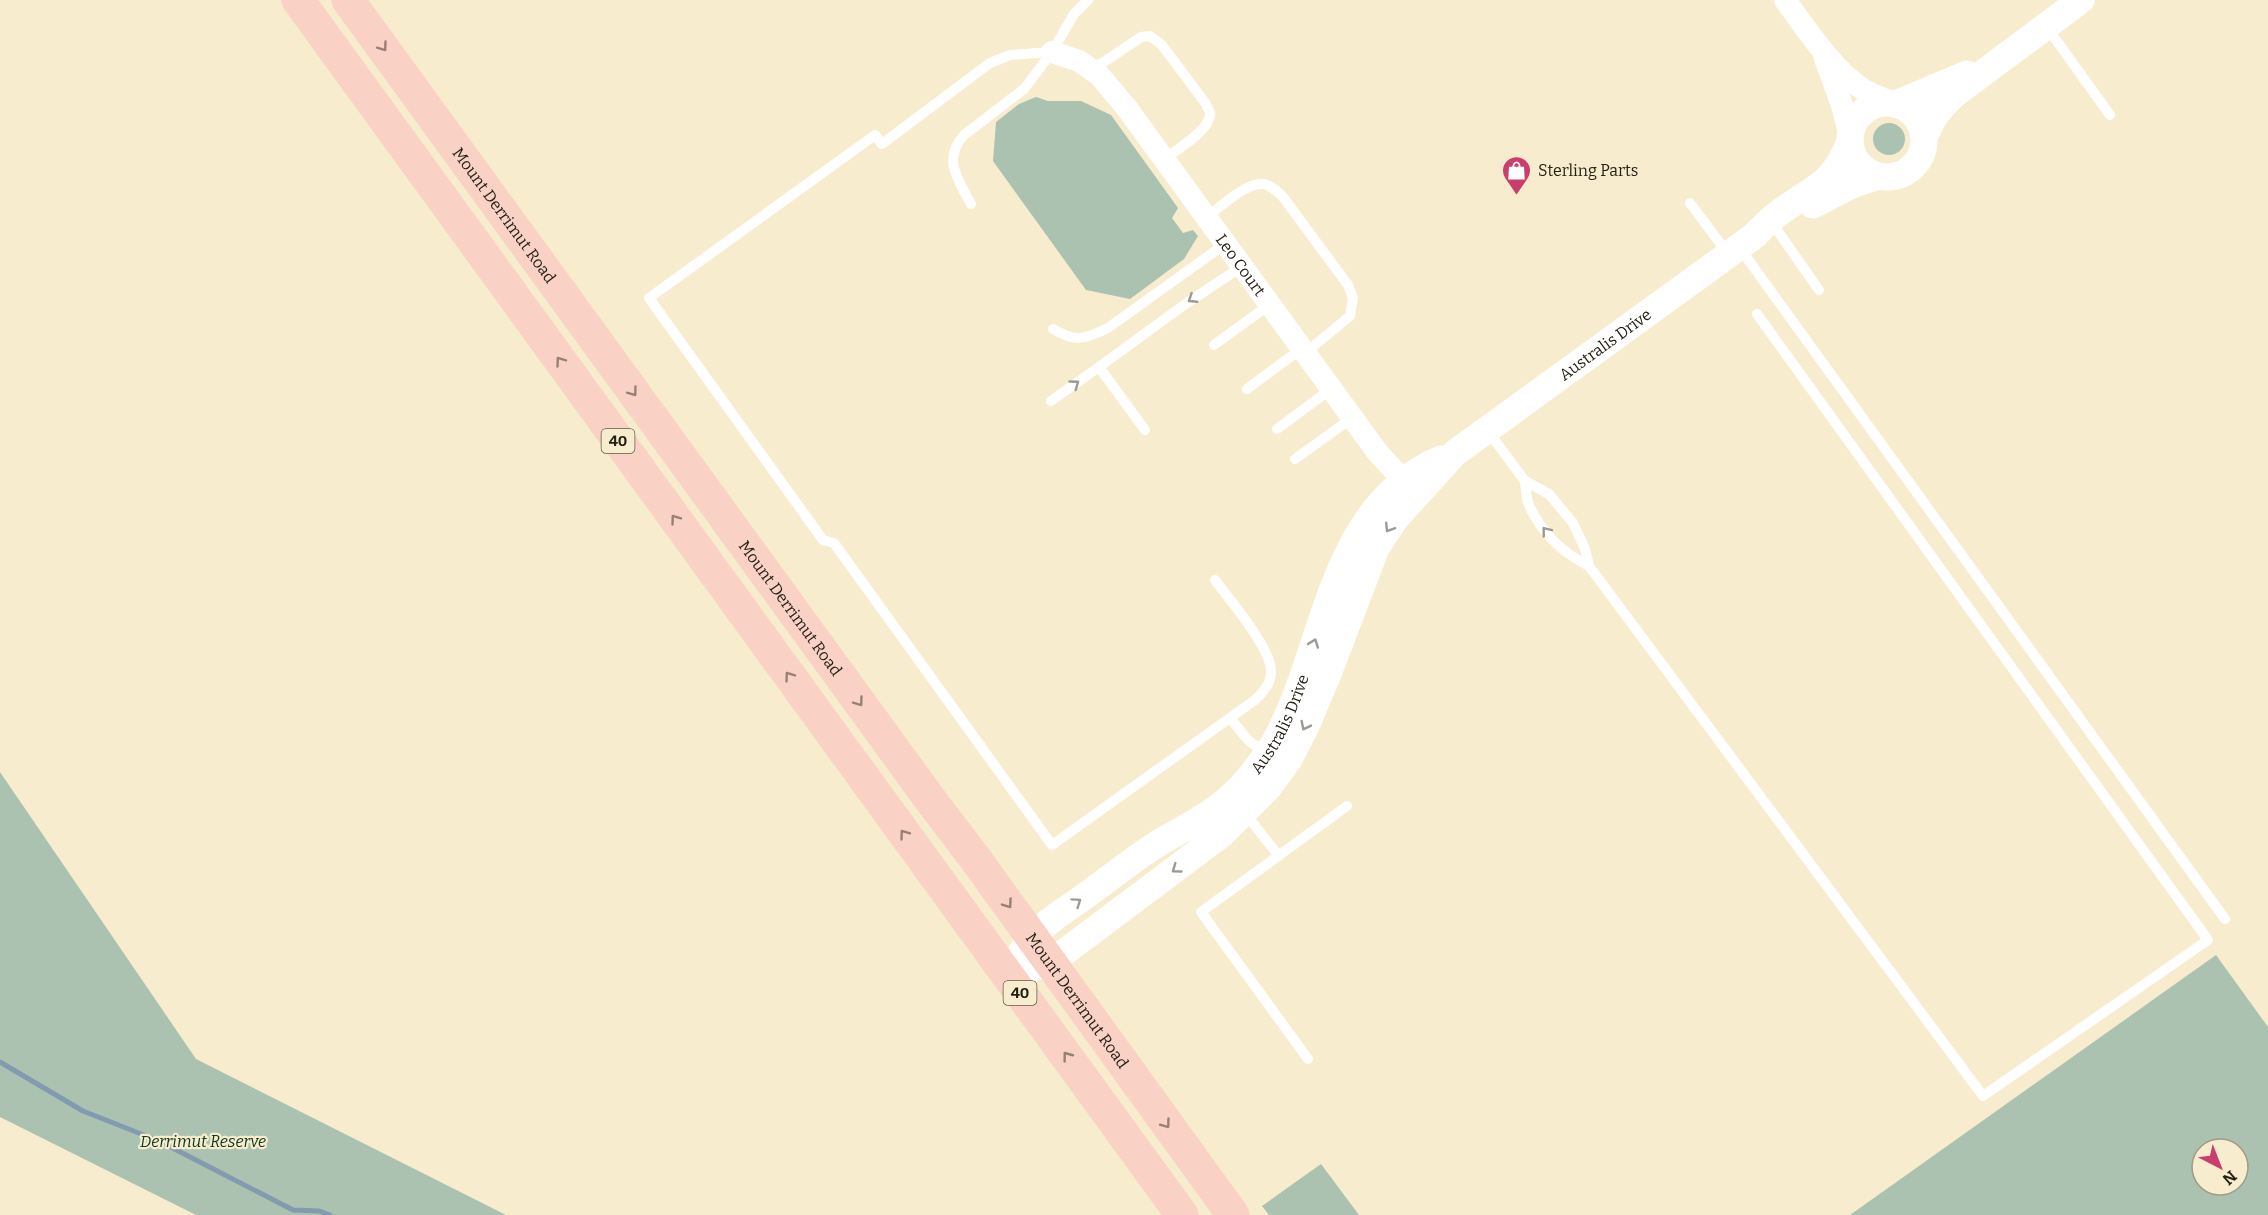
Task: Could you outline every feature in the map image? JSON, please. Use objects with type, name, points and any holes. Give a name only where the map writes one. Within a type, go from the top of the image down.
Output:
[{"type":"main road","name":"40","points":[[298,0],[1182,1215]]},
{"type":"main road","name":"Mount Derrimut Road","points":[[348,0],[1233,1215]]},
{"type":"street","points":[[1785,0],[1819,47],[1856,84],[1893,103],[1904,106],[1916,116],[1923,130],[1923,150],[1911,169],[1890,177],[1878,176],[1861,166],[1853,155],[1836,88],[1819,47]]},
{"type":"street","points":[[1924,138],[1931,120],[1940,108],[2001,58],[2081,0]]},
{"type":"street","name":"Leo Court","points":[[1052,52],[1079,62],[1099,75],[1126,107],[1378,453],[1410,488]]},
{"type":"street","points":[[1850,139],[1855,121],[1860,114],[1874,105],[1893,103],[1956,80],[2001,58]]},
{"type":"street","name":"Australis Drive","points":[[1031,937],[1147,851],[1198,822],[1268,788],[1276,759],[1306,726],[1329,674],[1376,548],[1395,519],[1410,488],[1753,237],[1823,183],[1838,166],[1850,139]]},
{"type":"street","name":"Australis Drive","points":[[1753,237],[1852,184],[1878,176]]},
{"type":"street","name":"Australis Drive","points":[[1050,963],[1222,834],[1237,805]]},
{"type":"street","points":[[1007,975],[1031,937]]},
{"type":"street","points":[[1007,975],[1050,963]]},
{"type":"lane","points":[[971,204],[953,170],[952,156],[955,144],[1024,89],[1052,52],[1074,14],[1088,0]]},
{"type":"lane","points":[[2046,25],[2110,115]]},
{"type":"lane","points":[[1092,70],[1141,37],[1150,36],[1162,45],[1206,104],[1210,114],[1208,121],[1198,134],[1163,159]]},
{"type":"lane","points":[[1052,52],[1010,55],[990,63],[882,144],[875,135],[649,298],[823,540],[834,543],[1052,846],[1230,718],[1262,694],[1266,688],[1271,671],[1266,651],[1215,580]]},
{"type":"lane","points":[[1206,218],[1251,186],[1263,184],[1274,189],[1283,197],[1348,285],[1353,297],[1350,316],[1303,352],[1247,389]]},
{"type":"lane","points":[[1690,203],[1753,237],[1819,290]]},
{"type":"lane","points":[[1753,237],[2225,919]]},
{"type":"lane","points":[[1053,329],[1074,339],[1087,338],[1108,328],[1225,244]]},
{"type":"lane","points":[[1051,401],[1241,267]]},
{"type":"lane","points":[[1214,345],[1269,305]]},
{"type":"lane","points":[[1487,430],[1525,481],[1549,494],[1568,516],[1585,549],[1589,566],[1983,1096],[2208,940],[1757,314]]},
{"type":"lane","points":[[1099,367],[1145,430]]},
{"type":"lane","points":[[1277,429],[1331,389]]},
{"type":"lane","points":[[1294,459],[1352,418]]},
{"type":"lane","points":[[1525,481],[1528,503],[1540,524],[1570,557],[1589,566]]},
{"type":"lane","points":[[1230,718],[1248,740],[1276,759]]},
{"type":"lane","points":[[1237,805],[1279,856]]},
{"type":"lane","points":[[1308,1059],[1201,912],[1347,806]]},
{"type":"green space","points":[[1036,97],[1048,101],[1081,101],[1111,115],[1178,208],[1172,218],[1183,233],[1193,230],[1198,236],[1184,259],[1130,299],[1086,290],[993,161],[996,122],[1019,104]]},
{"type":"green space","points":[[1889,123],[1900,128],[1905,139],[1900,150],[1889,155],[1878,150],[1873,139],[1878,128]]},
{"type":"green space","name":"Derrimut Reserve","points":[[0,772],[196,1059],[506,1215],[196,1215],[0,1117]]},
{"type":"green space","points":[[2216,955],[2268,1027],[2268,1215],[1850,1215]]},
{"type":"green space","points":[[1321,1164],[1359,1215],[1269,1215],[1262,1206]]},
{"type":"waterway","points":[[0,1062],[83,1111],[159,1141],[293,1210],[319,1211],[330,1215]]},
{"type":"place","name":"Sterling Parts","points":[[1517,196]]}]
